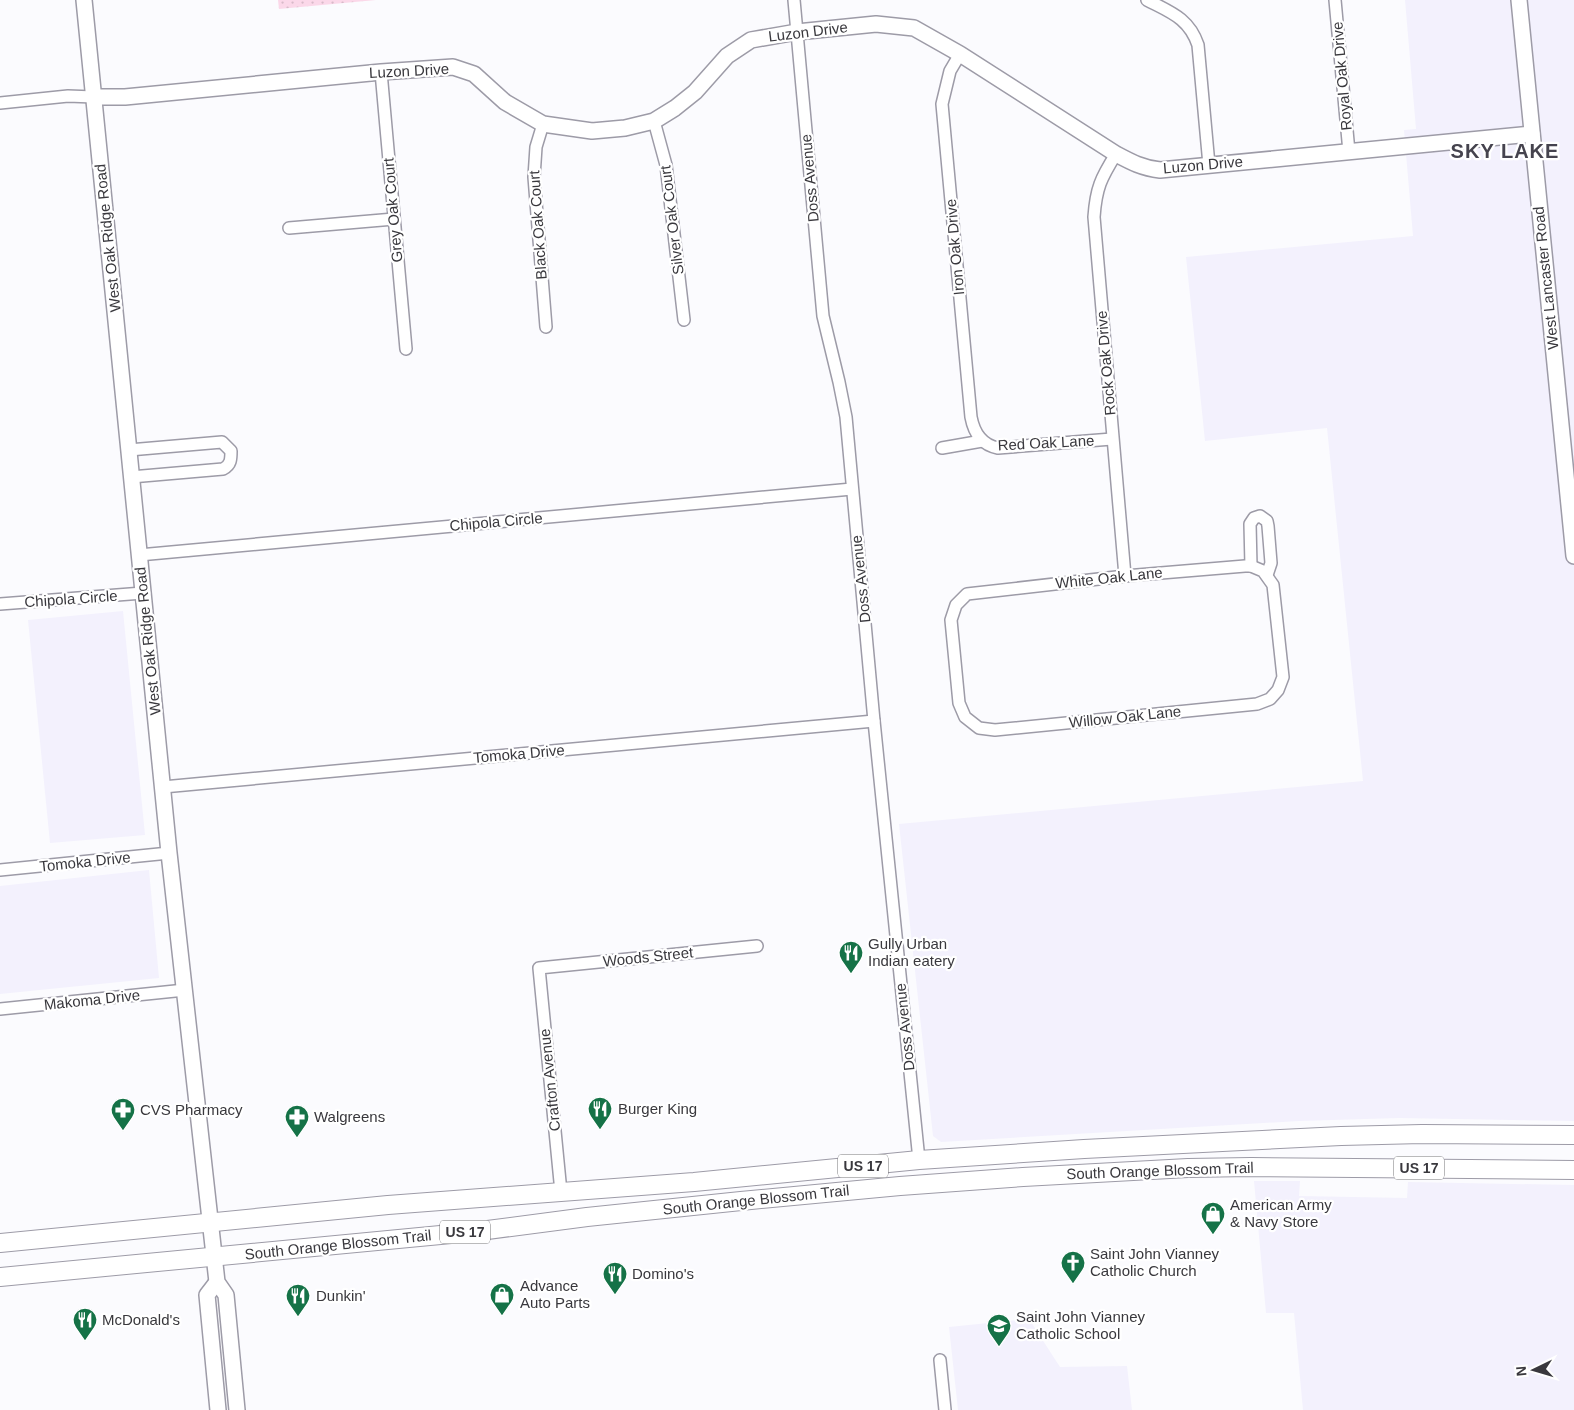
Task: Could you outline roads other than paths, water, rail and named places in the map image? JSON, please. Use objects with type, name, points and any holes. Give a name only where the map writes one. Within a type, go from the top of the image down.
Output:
[{"type":"main road","name":"South Orange Blossom Trail","points":[[0,1243],[388,1205],[684,1182],[919,1160],[1215,1141],[1359,1135],[1574,1135]]},
{"type":"main road","points":[[1123,1171],[1128,1160],[1150,1146]]},
{"type":"main road","points":[[900,1186],[909,1180],[919,1160]]},
{"type":"main road","name":"South Orange Blossom Trail","points":[[0,1277],[472,1232],[587,1217],[900,1186],[1188,1168],[1291,1167],[1574,1170]]},
{"type":"street","name":"West Oak Ridge Road","points":[[84,0],[169,853],[217,1282],[226,1295],[237,1410]]},
{"type":"street","name":"Doss Avenue","points":[[794,0],[823,316],[840,382],[846,417],[874,721],[919,1160]]},
{"type":"street","points":[[1147,0],[1177,16],[1188,25],[1194,34],[1198,45],[1209,165]]},
{"type":"street","name":"Royal Oak Drive","points":[[1335,0],[1349,152]]},
{"type":"street","name":"West Lancaster Road","points":[[1519,0],[1574,556]]},
{"type":"street","name":"Luzon Drive","points":[[94,97],[125,97],[381,72],[453,67],[474,74],[505,102],[543,124],[592,131],[625,128],[654,121],[675,108],[696,92],[727,56],[751,40],[797,32],[876,24],[914,28],[960,54],[1116,154],[1135,165],[1146,168],[1160,170],[1532,134]]},
{"type":"street","name":"Iron Oak Drive","points":[[960,54],[950,71],[942,104],[971,417],[975,430],[982,441]]},
{"type":"street","name":"Grey Oak Court","points":[[381,72],[406,349]]},
{"type":"street","points":[[0,104],[68,96],[94,97]]},
{"type":"street","name":"Silver Oak Court","points":[[654,121],[666,164],[684,320]]},
{"type":"street","name":"Black Oak Court","points":[[543,124],[536,147],[534,177],[546,327]]},
{"type":"street","name":"Rock Oak Drive","points":[[1116,154],[1101,179],[1094,217],[1125,576]]},
{"type":"street","points":[[289,228],[394,219]]},
{"type":"street","name":"Red Oak Lane","points":[[982,441],[992,447],[1006,449],[1112,439]]},
{"type":"street","points":[[942,448],[982,441]]},
{"type":"street","points":[[129,450],[222,442],[231,451],[231,460],[227,467],[223,469],[131,477]]},
{"type":"street","name":"Chipola Circle","points":[[139,555],[852,489]]},
{"type":"street","points":[[1260,516],[1267,521],[1272,563],[1267,575],[1263,571],[1251,566],[1250,524],[1254,518],[1260,516]]},
{"type":"street","name":"White Oak Lane","points":[[955,662],[952,620],[956,605],[967,594],[1125,576],[1251,566]]},
{"type":"street","name":"Willow Oak Lane","points":[[955,662],[959,704],[965,717],[979,728],[995,730],[1257,704],[1270,699],[1278,690],[1283,677],[1275,593],[1267,575]]},
{"type":"street","name":"Chipola Circle","points":[[0,604],[143,593]]},
{"type":"street","name":"Tomoka Drive","points":[[163,787],[874,721]]},
{"type":"street","name":"Tomoka Drive","points":[[0,870],[169,853]]},
{"type":"street","name":"Woods Street","points":[[539,968],[757,946]]},
{"type":"street","name":"Crafton Avenue","points":[[539,968],[561,1192]]},
{"type":"street","name":"Makoma Drive","points":[[0,1009],[185,990]]},
{"type":"street","name":"West Oak Ridge Road","points":[[217,1282],[207,1295],[218,1410]]},
{"type":"street","points":[[940,1360],[945,1410]]},
{"type":"place","name":"Gully Urban Indian eatery","points":[[851,974]]},
{"type":"place","name":"Burger King","points":[[600,1130]]},
{"type":"place","name":"CVS Pharmacy","points":[[123,1131]]},
{"type":"place","name":"Walgreens","points":[[297,1138]]},
{"type":"place","name":"American Army & Navy Store","points":[[1213,1235]]},
{"type":"place","name":"Saint John Vianney Catholic Church","points":[[1073,1284]]},
{"type":"place","name":"Domino's","points":[[615,1295]]},
{"type":"place","name":"Advance Auto Parts","points":[[502,1316]]},
{"type":"place","name":"Dunkin'","points":[[298,1317]]},
{"type":"place","name":"McDonald's","points":[[85,1341]]},
{"type":"place","name":"Saint John Vianney Catholic School","points":[[999,1347]]},
{"type":"district","name":"SKY LAKE","points":[[1505,151]]}]
